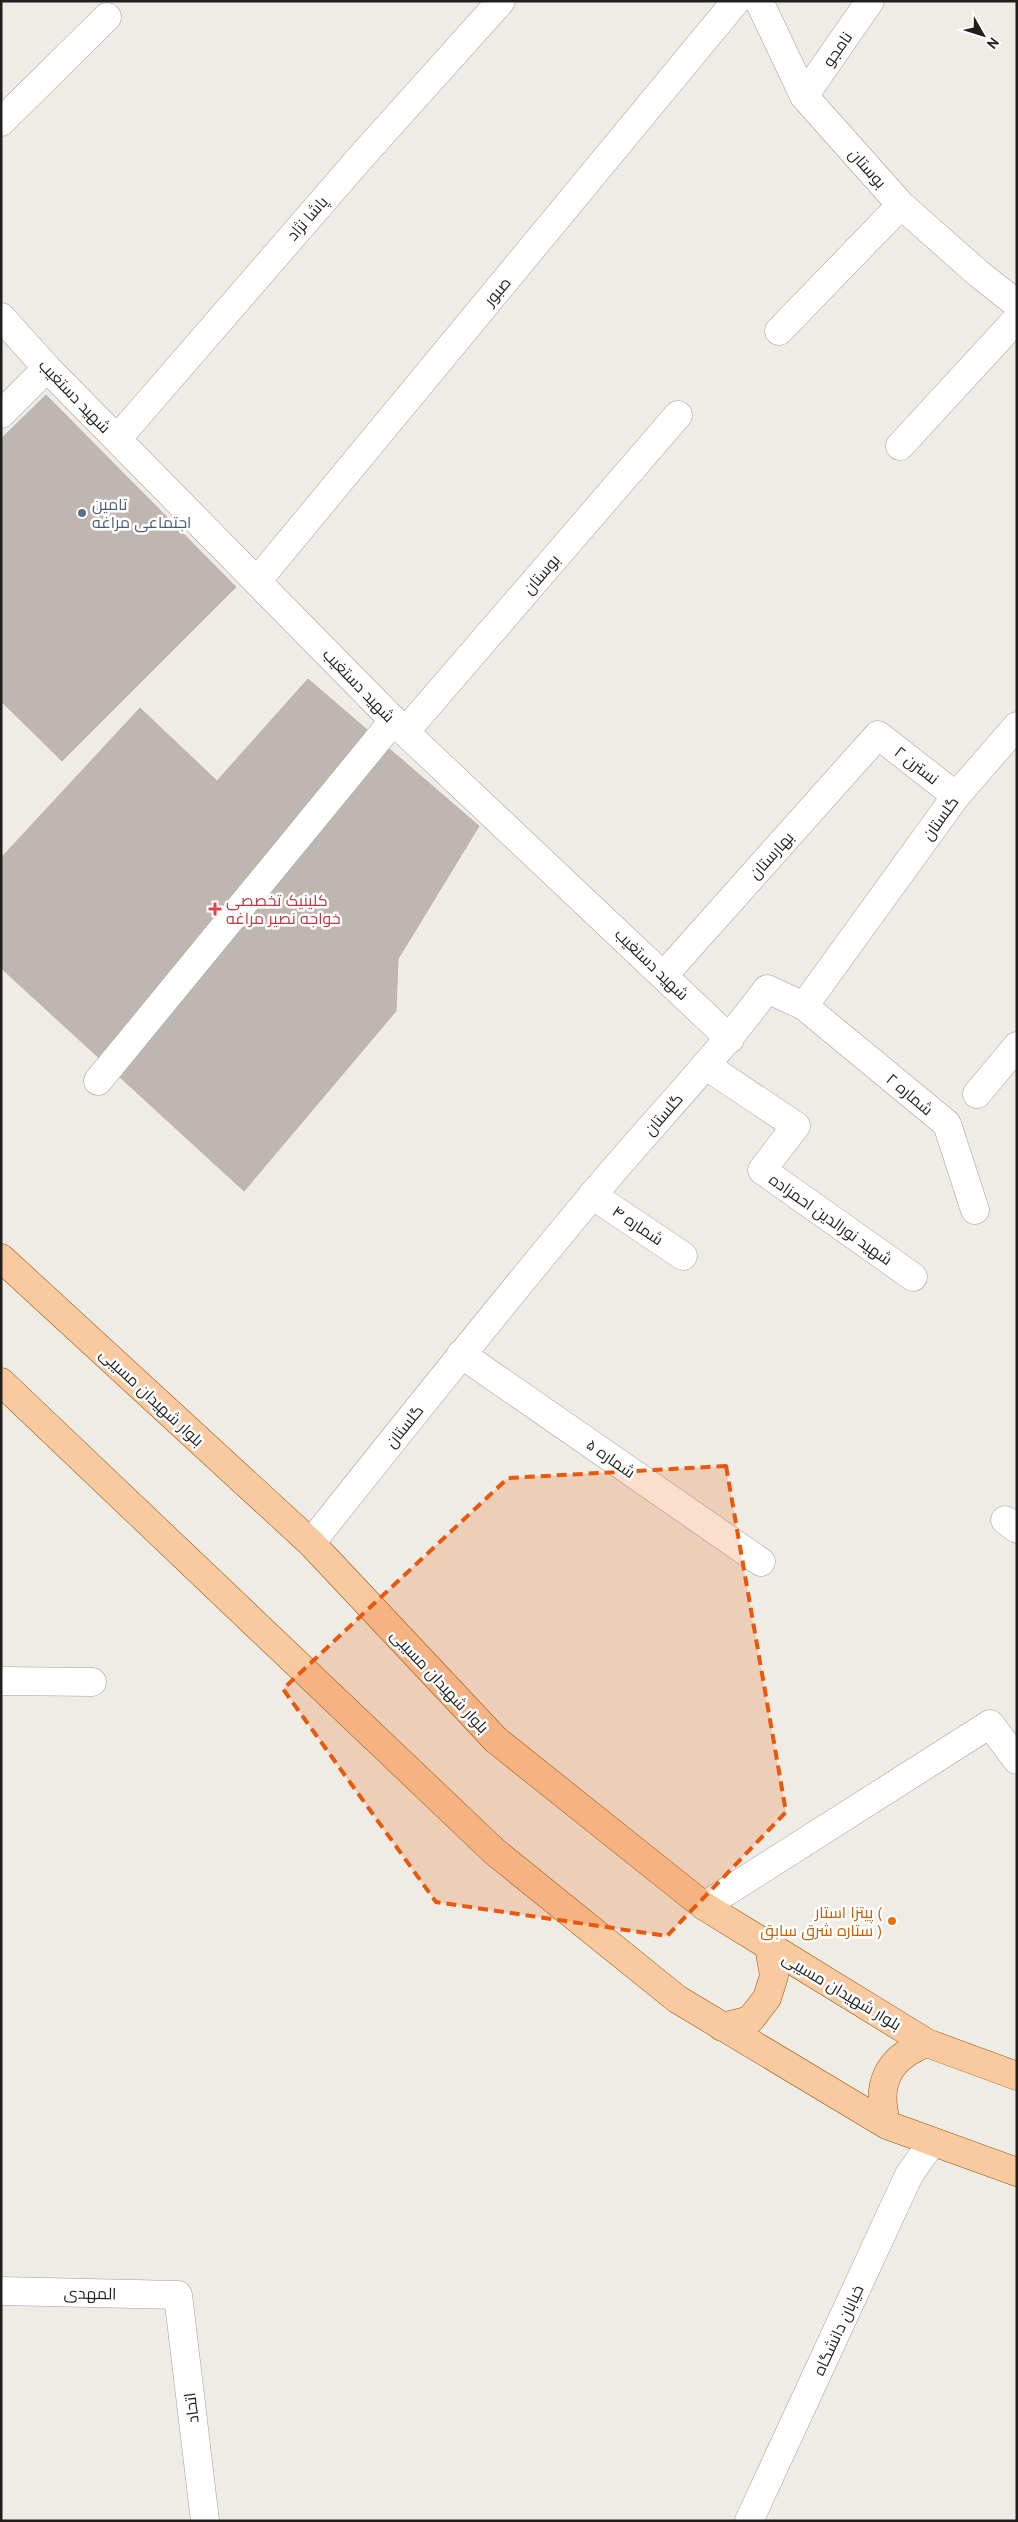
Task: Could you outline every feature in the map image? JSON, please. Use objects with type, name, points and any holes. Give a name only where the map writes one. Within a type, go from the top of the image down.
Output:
[{"type":"main road","name":"بلوار شهیدان مسیبی","points":[[1,1258],[311,1543],[496,1740],[704,1906],[927,2043],[1017,2076]]},
{"type":"main road","points":[[1,1382],[495,1852],[677,1999],[887,2125],[1017,2172]]},
{"type":"main road","points":[[722,2027],[750,2020],[767,1998],[774,1976],[769,1947]]},
{"type":"main road","points":[[887,2125],[882,2108],[882,2091],[887,2074],[897,2060],[911,2049],[927,2043]]},
{"type":"street","name":"پاشا نژاد","points":[[117,439],[361,157],[502,1]]},
{"type":"street","name":"صبور","points":[[258,580],[736,1]]},
{"type":"street","name":"بوستان","points":[[759,1],[804,96],[901,205],[979,274],[1017,304]]},
{"type":"street","name":"نامجو","points":[[804,96],[870,1]]},
{"type":"street","points":[[1,122],[107,17]]},
{"type":"street","points":[[780,331],[901,205]]},
{"type":"street","name":"شهید دستغیب","points":[[1,317],[47,368],[258,580],[399,726],[730,1039]]},
{"type":"street","points":[[900,446],[1017,320]]},
{"type":"street","points":[[1,414],[47,368]]},
{"type":"street","name":"بوستان","points":[[98,1081],[399,726],[678,415]]},
{"type":"street","name":"گلستان","points":[[311,1543],[592,1195],[730,1039],[767,989],[804,1006],[956,796],[1016,729]]},
{"type":"street","name":"بهارستان","points":[[664,975],[878,735]]},
{"type":"street","name":"نسترن ۲","points":[[878,735],[956,796]]},
{"type":"street","name":"شماره ۲","points":[[804,1006],[947,1124],[975,1210]]},
{"type":"street","points":[[976,1094],[1017,1046]]},
{"type":"street","name":"شهید نورالدین احمزاده","points":[[705,1065],[796,1126],[762,1170],[913,1277]]},
{"type":"street","name":"شماره ۴","points":[[592,1195],[683,1256]]},
{"type":"street","name":"شماره ۵","points":[[462,1354],[761,1562]]},
{"type":"street","points":[[1,1681],[92,1682]]},
{"type":"street","points":[[704,1906],[990,1724],[1017,1760]]},
{"type":"street","name":"خیابان دانشگاه","points":[[748,2521],[909,2175],[932,2142]]},
{"type":"street","name":"المهدی","points":[[1,2291],[178,2296]]},
{"type":"street","name":"اتحاد","points":[[178,2296],[205,2521]]},
{"type":"highlighted area","points":[[726,1466],[786,1812],[667,1936],[436,1902],[283,1689],[508,1478]]},
{"type":"building","name":"تامین اجتماعی مراغه","points":[[46,395],[236,587],[62,761],[1,701],[1,439]]},
{"type":"building","name":"کلینیک تخصصی خواجه نصیر مراغه","points":[[308,679],[479,826],[398,959],[396,1011],[244,1191],[1,968],[1,858],[140,708],[217,781]]},
{"type":"place","name":"تامین اجتماعی مراغه","points":[[82,513]]},
{"type":"place","name":"کلینیک تخصصی خواجه نصیر مراغه","points":[[215,909]]},
{"type":"place","name":"پیتزا استار ( ستاره شرق سابق )","points":[[892,1921]]}]
